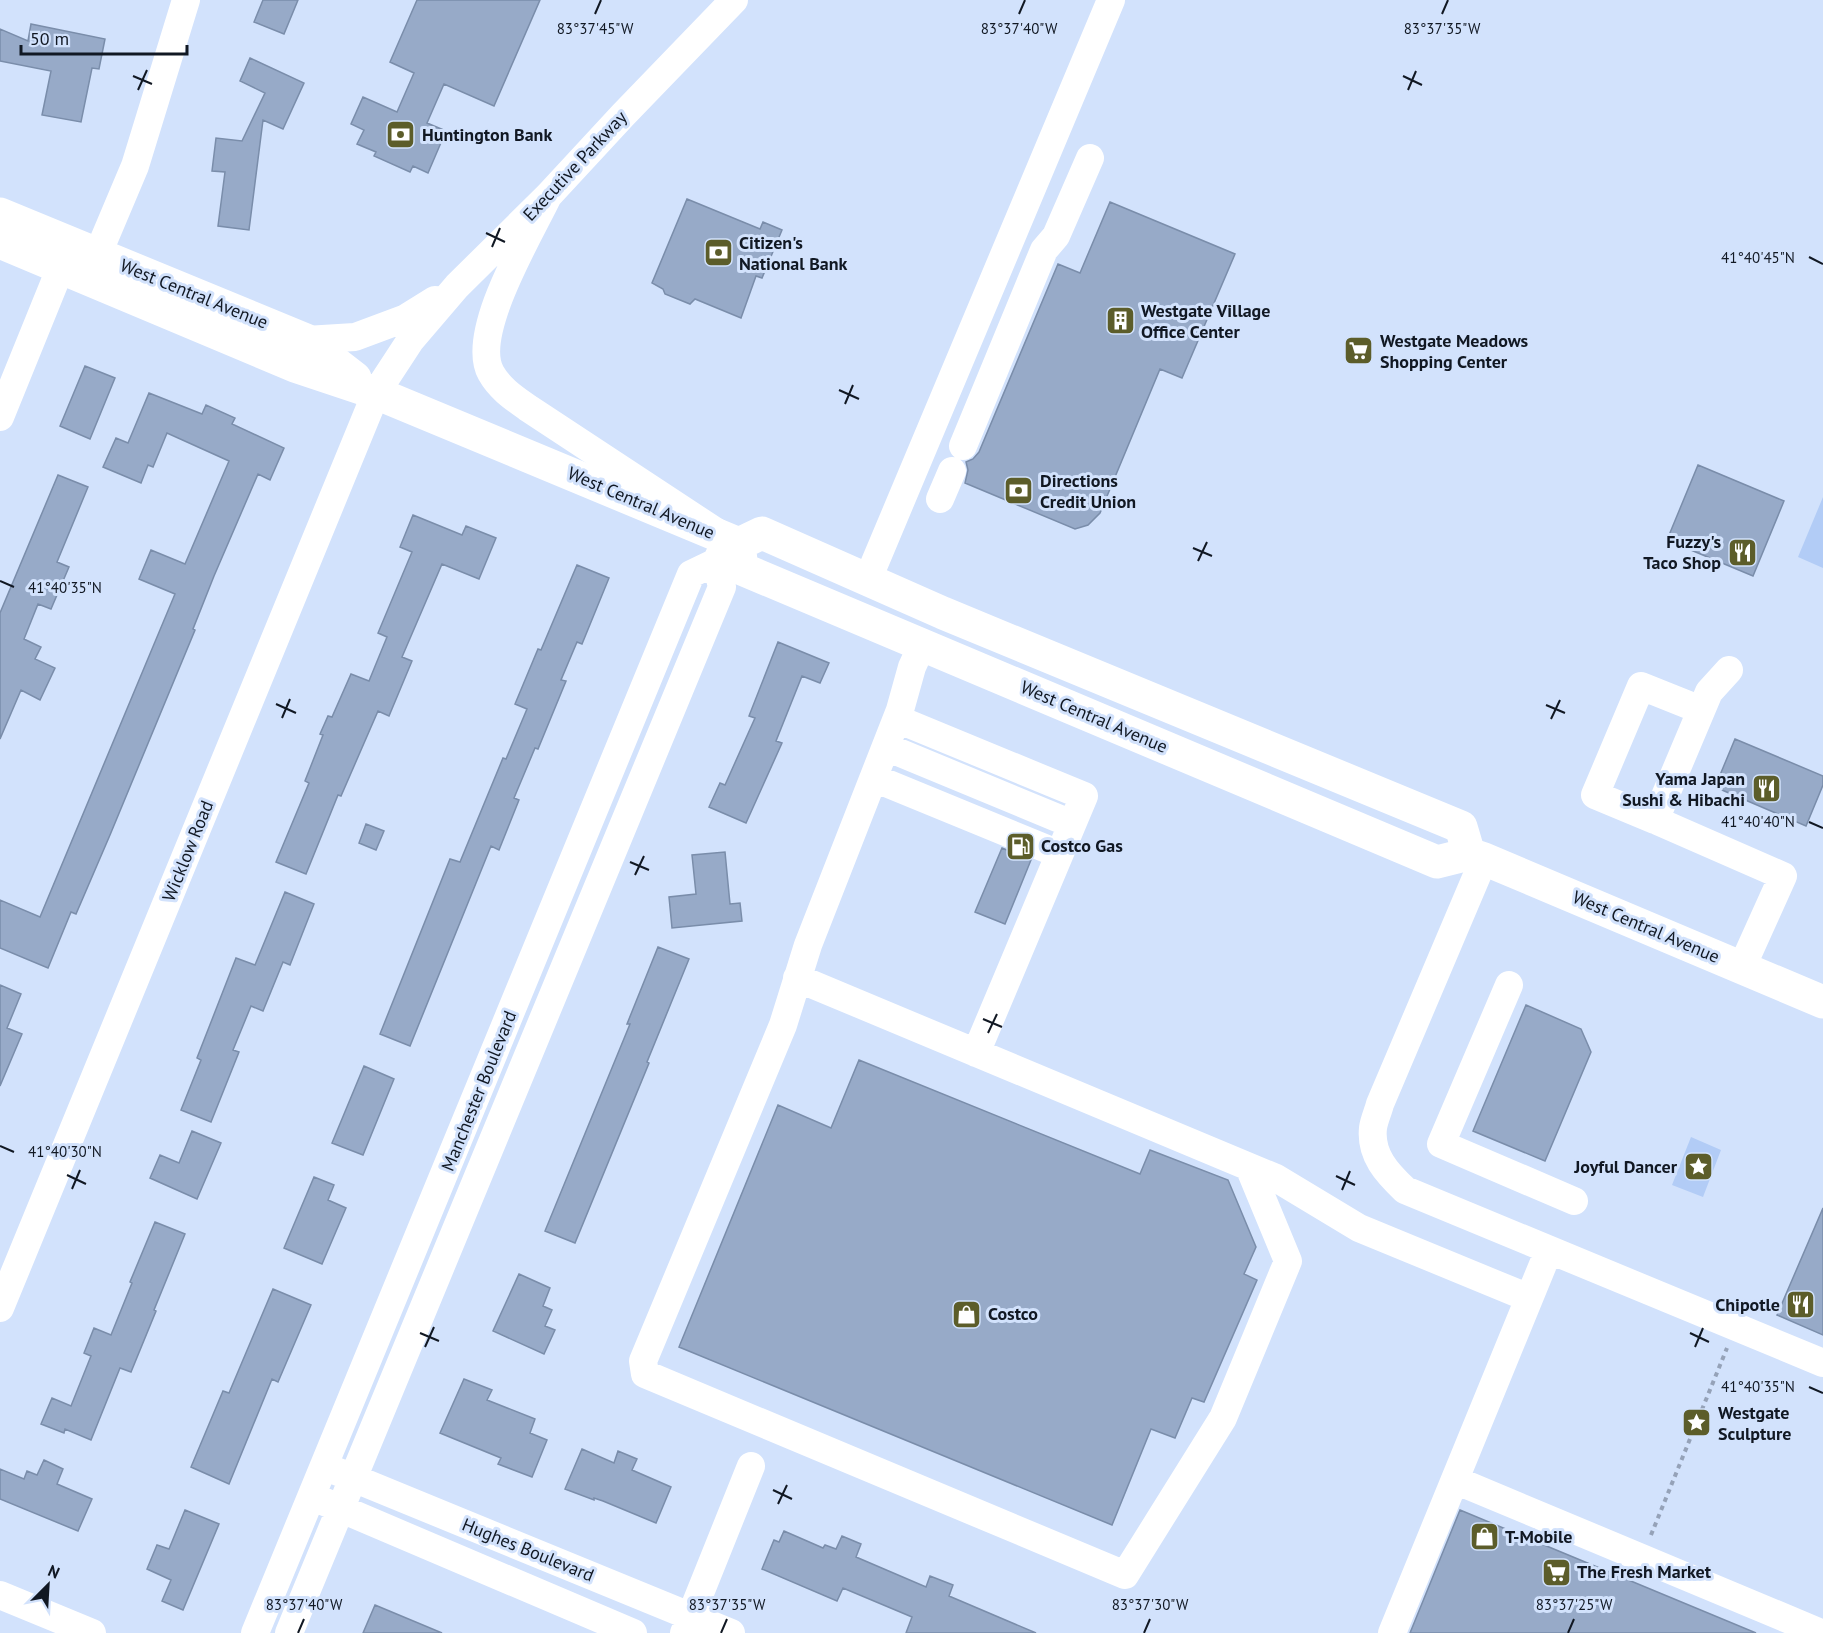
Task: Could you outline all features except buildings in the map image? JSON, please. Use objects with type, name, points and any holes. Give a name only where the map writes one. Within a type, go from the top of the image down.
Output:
[{"type":"main road","name":"West Central Avenue","points":[[0,214],[79,261],[295,366],[376,393],[727,548],[742,569],[1437,862],[1476,856],[1823,1002]]},
{"type":"main road","name":"West Central Avenue","points":[[0,242],[79,261],[306,340],[376,393]]},
{"type":"main road","points":[[727,548],[762,532],[954,617],[1461,827],[1476,856]]},
{"type":"main road","points":[[922,645],[940,629],[1105,699],[1123,687]]},
{"type":"street","points":[[0,417],[79,261],[135,166],[186,0]]},
{"type":"street","name":"Executive Parkway","points":[[376,393],[410,341],[457,286],[549,196],[734,0]]},
{"type":"street","points":[[868,579],[1111,0]]},
{"type":"street","points":[[940,499],[1044,250],[1056,236],[1090,158]]},
{"type":"street","points":[[549,196],[501,292],[490,322],[485,350],[490,372],[505,392],[727,548]]},
{"type":"street","points":[[306,340],[355,337],[406,318],[457,286]]},
{"type":"street","name":"Wicklow Road","points":[[0,1308],[376,393]]},
{"type":"street","name":"Manchester Boulevard","points":[[255,1633],[692,574],[727,548]]},
{"type":"street","name":"Manchester Boulevard","points":[[289,1633],[722,587],[727,548]]},
{"type":"street","points":[[922,645],[912,667],[883,754],[808,945],[783,1025],[643,1361],[645,1374],[1125,1575],[1223,1418],[1288,1261],[1249,1167]]},
{"type":"street","points":[[1655,820],[1708,692],[1729,670]]},
{"type":"street","points":[[1701,710],[1641,686],[1595,795],[1783,876],[1742,967]]},
{"type":"street","points":[[883,754],[1084,796],[976,1053]]},
{"type":"street","points":[[883,754],[1067,837]]},
{"type":"street","points":[[1476,856],[1380,1104],[1373,1128],[1374,1145],[1379,1162],[1405,1190],[1823,1363]]},
{"type":"street","points":[[797,978],[1276,1178],[1359,1228],[1529,1298]]},
{"type":"street","points":[[1509,985],[1441,1144],[1574,1201]]},
{"type":"street","points":[[1392,1633],[1544,1262],[1553,1252]]},
{"type":"street","points":[[687,1625],[751,1466]]},
{"type":"street","name":"Hughes Boulevard","points":[[325,1467],[687,1625],[731,1633]]},
{"type":"street","points":[[1455,1480],[1821,1633]]},
{"type":"street","name":"Hughes Boulevard","points":[[312,1497],[633,1633]]},
{"type":"street","points":[[0,1595],[92,1633]]},
{"type":"path","points":[[1651,1535],[1728,1347]]},
{"type":"shaded area","points":[[1823,497],[1823,568],[1798,557]]},
{"type":"shaded area","points":[[1691,1137],[1721,1150],[1703,1197],[1672,1185]]},
{"type":"place","name":"Huntington Bank","points":[[401,135]]},
{"type":"place","name":"Citizen's National Bank","points":[[718,253]]},
{"type":"place","name":"Westgate Village Office Center","points":[[1120,321]]},
{"type":"place","name":"Westgate Meadows Shopping Center","points":[[1359,351]]},
{"type":"place","name":"Directions Credit Union","points":[[1019,491]]},
{"type":"place","name":"Fuzzy's Taco Shop","points":[[1742,552]]},
{"type":"place","name":"Yama Japan Sushi & Hibachi","points":[[1766,789]]},
{"type":"place","name":"Costco Gas","points":[[1020,846]]},
{"type":"place","name":"Joyful Dancer","points":[[1698,1167]]},
{"type":"place","name":"Chipotle","points":[[1801,1305]]},
{"type":"place","name":"Costco","points":[[967,1314]]},
{"type":"place","name":"Westgate Sculpture","points":[[1697,1423]]},
{"type":"place","name":"T-Mobile","points":[[1484,1537]]},
{"type":"place","name":"The Fresh Market","points":[[1556,1572]]}]
